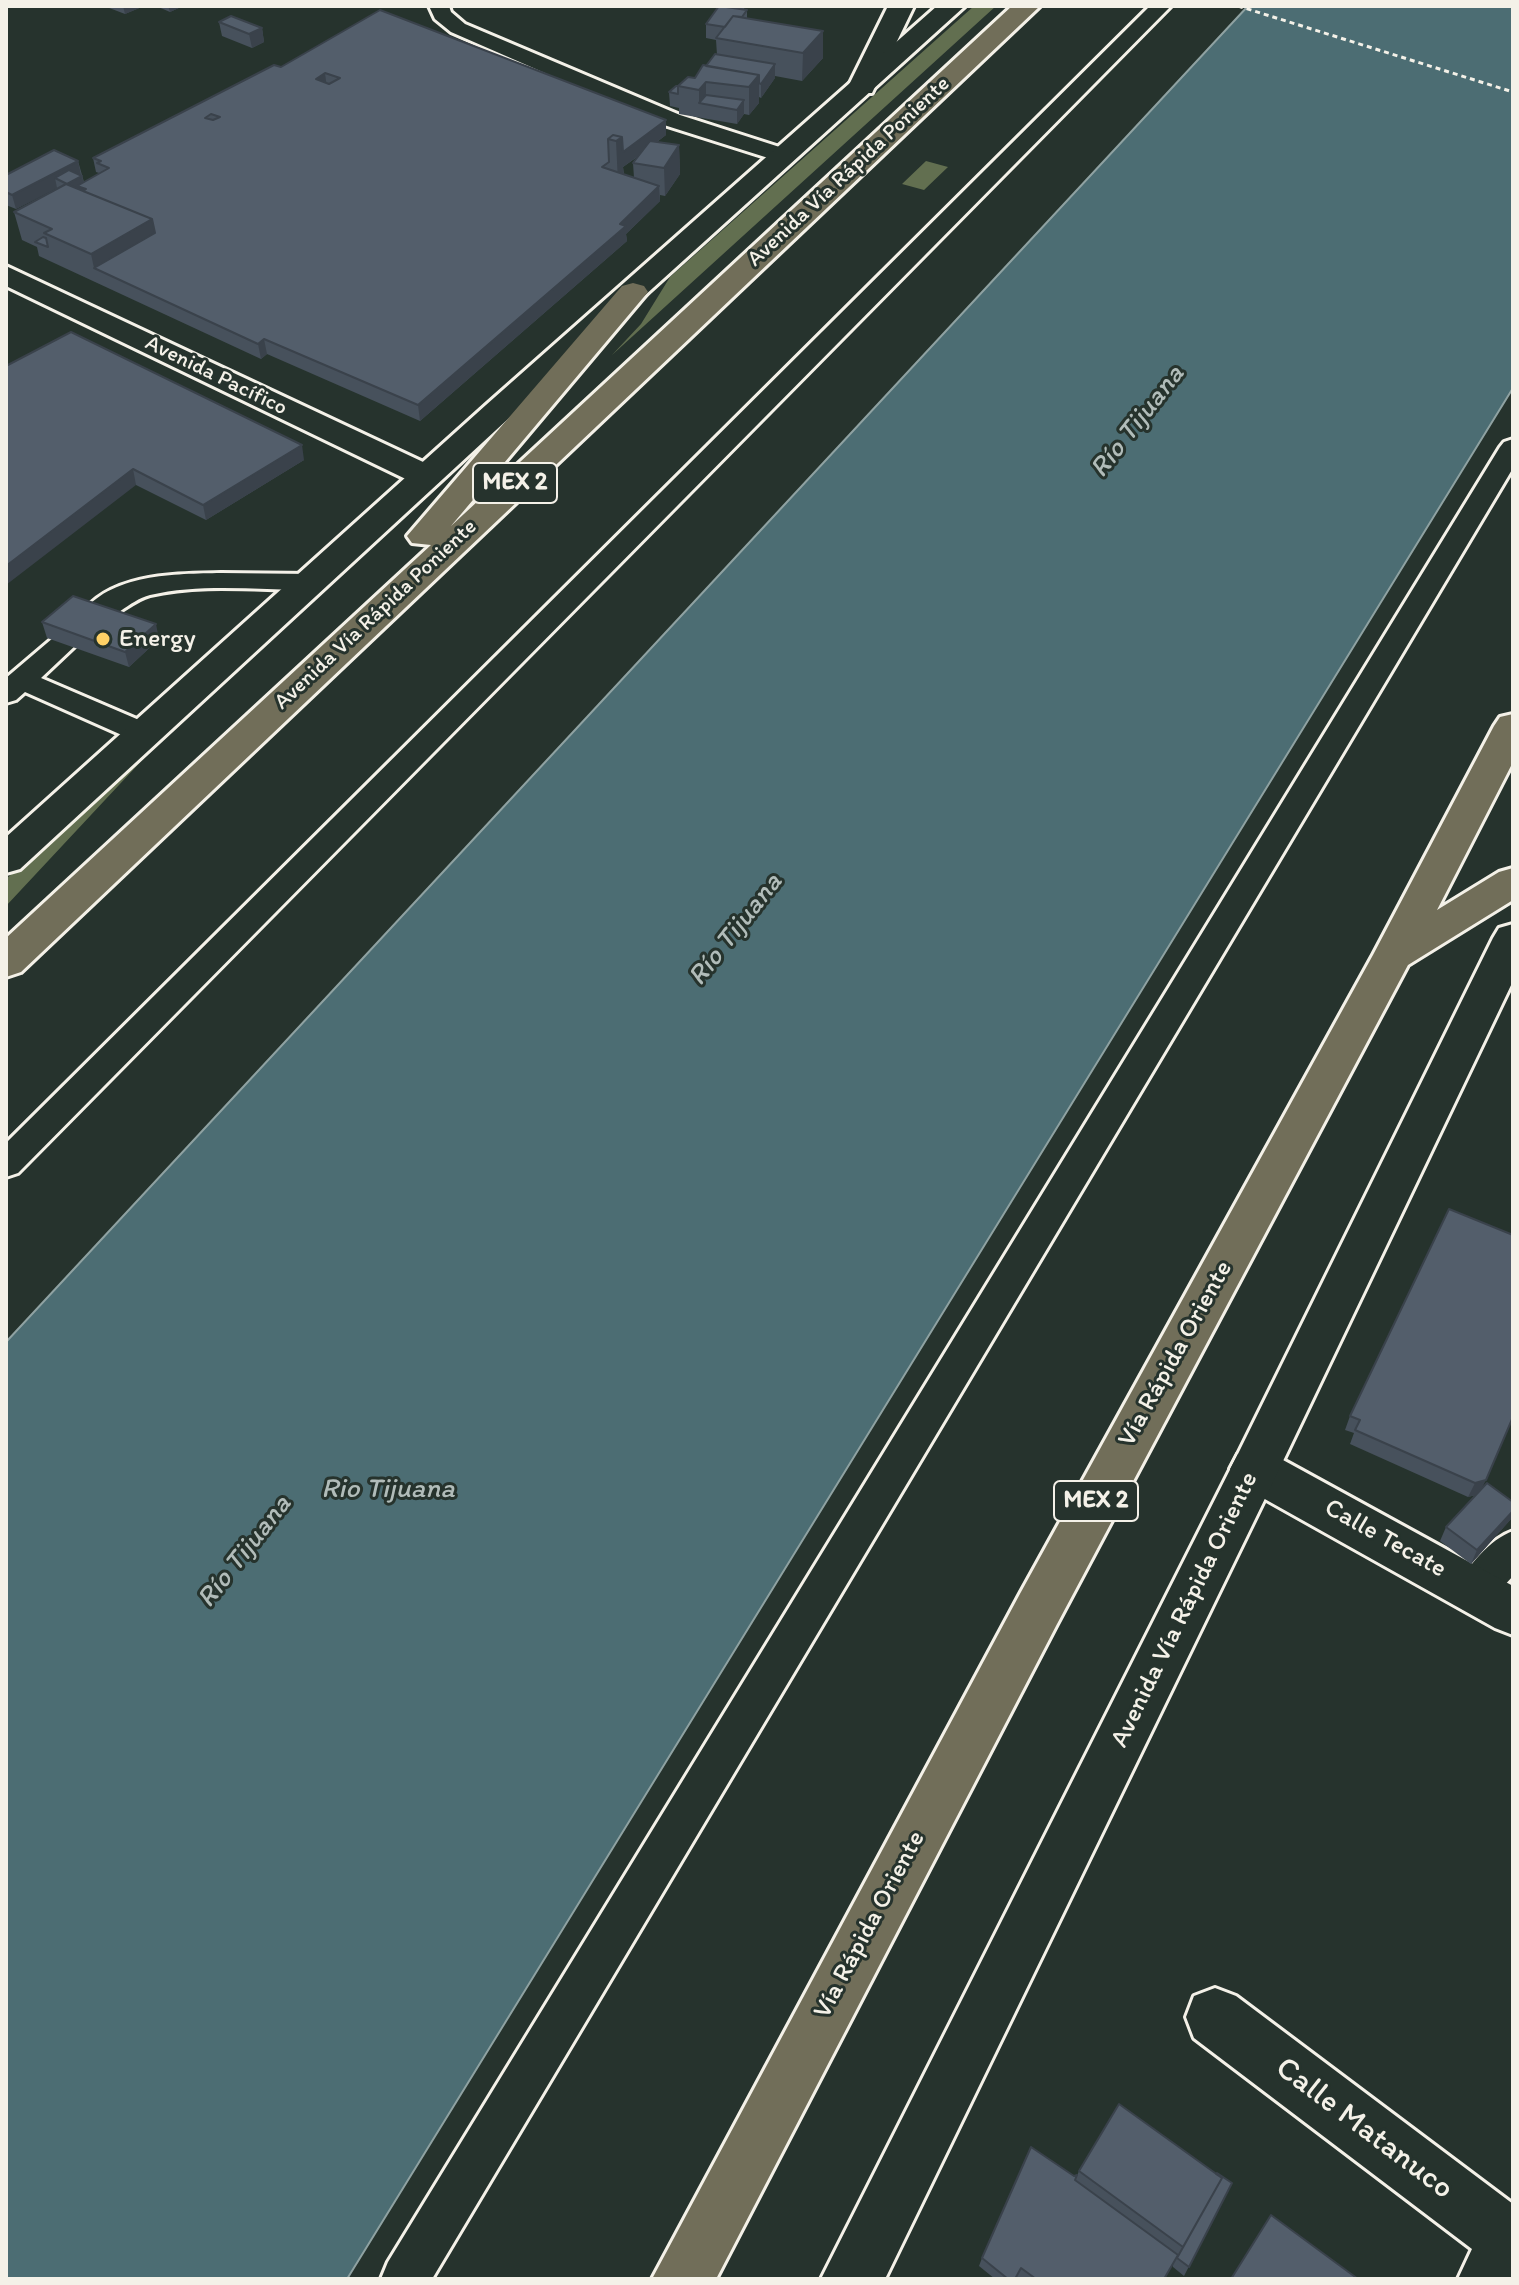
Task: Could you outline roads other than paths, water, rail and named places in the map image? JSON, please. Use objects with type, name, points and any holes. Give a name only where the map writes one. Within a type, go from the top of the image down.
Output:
[{"type":"highway","name":"Avenida Vía Rápida Poniente","points":[[6,962],[1027,6]]},
{"type":"highway","points":[[273,712],[633,292]]},
{"type":"highway","name":"Vía Rápida Oriente","points":[[683,2279],[1046,1594],[1393,955],[1513,726]]},
{"type":"highway","points":[[1393,955],[1513,882]]},
{"type":"highway","points":[[6,952],[64,908]]},
{"type":"main road","points":[[862,87],[901,6]]},
{"type":"main road","name":"Avenida Vía Rápida Poniente","points":[[9,852],[952,6]]},
{"type":"main road","name":"Avenida Pacífico","points":[[6,275],[426,476]]},
{"type":"main road","name":"Avenida Vía Rápida Oriente","points":[[852,2279],[1255,1469],[1513,938]]},
{"type":"main road","name":"Calle Tecate","points":[[1255,1469],[1494,1600]]},
{"type":"main road","name":"Calle Matanuco","points":[[1215,2017],[1504,2254]]},
{"type":"lane","points":[[439,6],[442,15],[458,28],[672,120],[784,156]]},
{"type":"lane","points":[[6,1164],[1161,6]]},
{"type":"lane","points":[[405,2279],[1513,447]]},
{"type":"lane","points":[[94,616],[115,600],[136,590],[168,583],[310,582]]},
{"type":"lane","points":[[63,644],[14,687],[143,733]]},
{"type":"lane","points":[[1494,1600],[1513,1548]]},
{"type":"water","name":"Rio Tijuana","points":[[1248,6],[1513,6],[1513,388],[347,2279],[6,2279],[6,1342]]},
{"type":"place","name":"Energy","points":[[103,639]]},
{"type":"water label","name":"Río Tijuana","points":[[1138,422]]},
{"type":"water label","name":"Río Tijuana","points":[[736,930]]},
{"type":"water label","name":"Río Tijuana","points":[[245,1552]]}]
